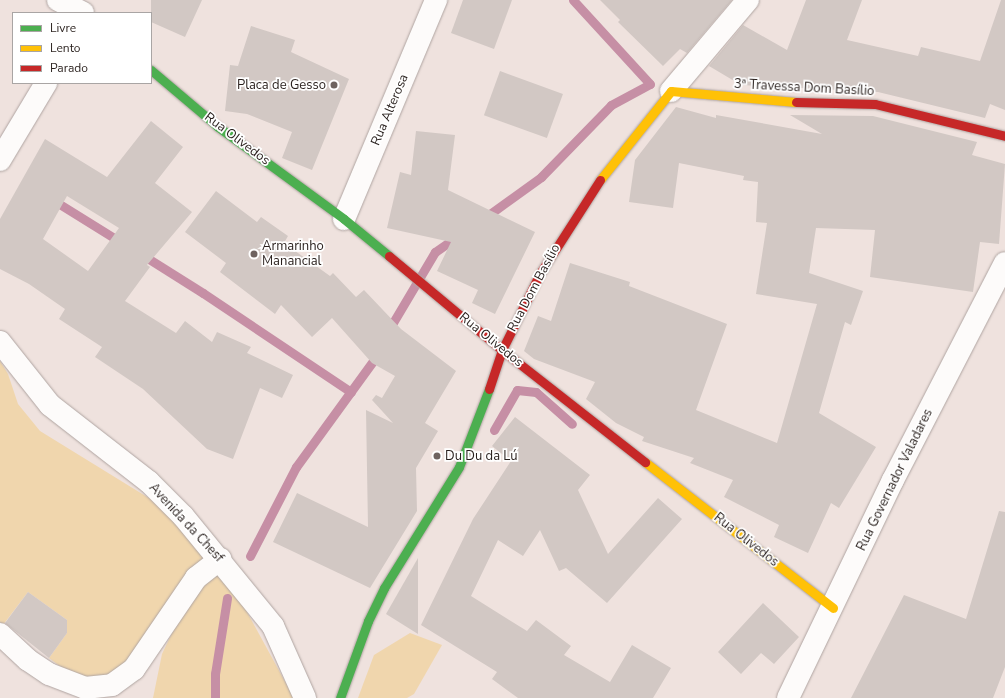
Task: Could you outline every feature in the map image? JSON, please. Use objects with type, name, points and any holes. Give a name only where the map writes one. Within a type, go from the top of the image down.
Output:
[{"type":"street","points":[[58,0],[82,9]]},
{"type":"street","name":"Rua Alterosa","points":[[344,219],[436,0]]},
{"type":"street","name":"Rua Dom Basílio","points":[[340,698],[368,621],[384,588],[460,467],[474,436],[502,350],[539,275],[588,196],[671,91],[748,0]]},
{"type":"street","name":"Rua Olivedos","points":[[152,71],[217,126],[344,219],[410,272],[502,350],[833,608]]},
{"type":"street","points":[[0,160],[45,84]]},
{"type":"street","name":"3ª Travessa Dom Basílio","points":[[671,91],[782,102],[875,104],[1005,136]]},
{"type":"street","name":"Rua Governador Valadares","points":[[788,698],[833,608],[893,480],[1005,263]]},
{"type":"street","name":"Avenida da Chesf","points":[[0,342],[50,405],[149,482],[220,559],[273,626],[305,698]]},
{"type":"street","points":[[0,634],[28,660],[50,674],[85,688],[112,685],[134,669],[196,578],[220,559]]},
{"type":"shaded area","points":[[0,361],[8,374],[18,404],[40,431],[165,508],[205,559],[131,658],[110,674],[97,678],[73,676],[49,658],[67,633],[67,620],[28,592],[3,625],[0,622]]},
{"type":"shaded area","points":[[215,572],[229,579],[294,698],[153,698],[162,654],[182,612]]},
{"type":"shaded area","points":[[410,633],[442,645],[414,694],[407,698],[358,698],[374,655]]},
{"type":"building","points":[[151,0],[202,0],[185,37],[152,22]]},
{"type":"building","points":[[463,0],[512,0],[494,49],[451,33]]},
{"type":"building","points":[[600,0],[732,0],[687,53],[680,49],[663,66],[618,22],[620,20]]},
{"type":"building","points":[[806,0],[862,0],[847,40],[918,56],[921,47],[980,61],[1001,0],[1005,0],[1005,110],[990,104],[985,118],[878,92],[741,85],[709,66],[743,25],[787,50]]},
{"type":"building","points":[[251,26],[295,40],[291,52],[349,79],[312,170],[282,158],[292,132],[247,114],[225,111],[230,65],[238,66]]},
{"type":"building","points":[[500,71],[563,94],[547,138],[484,115]]},
{"type":"building","points":[[676,107],[716,118],[716,115],[822,134],[790,115],[873,116],[977,142],[972,155],[1005,164],[999,244],[980,242],[973,292],[870,277],[875,230],[816,228],[809,273],[863,291],[851,325],[845,322],[819,413],[876,447],[839,508],[831,503],[808,553],[774,537],[779,525],[724,497],[733,480],[690,463],[694,458],[642,441],[644,437],[616,423],[586,399],[595,382],[534,359],[524,351],[538,316],[551,321],[570,263],[630,282],[629,286],[727,324],[696,410],[777,443],[817,304],[756,294],[767,223],[756,222],[758,182],[743,180],[744,176],[679,163],[673,208],[629,202],[635,160]]},
{"type":"building","points":[[151,121],[183,147],[155,183],[192,212],[147,265],[150,267],[125,301],[176,333],[185,321],[212,342],[217,332],[251,347],[247,353],[293,375],[282,398],[260,388],[233,459],[207,449],[143,389],[95,357],[102,347],[59,319],[65,309],[29,284],[0,269],[0,219],[45,139],[107,177]],"holes":[[[67,196],[119,228],[88,271],[43,239]]]},
{"type":"building","points":[[416,131],[455,135],[448,190],[535,232],[495,314],[472,303],[478,290],[437,271],[451,242],[387,228],[400,172],[411,175]]},
{"type":"building","points":[[216,191],[257,222],[261,217],[288,236],[284,243],[330,276],[333,273],[356,297],[364,290],[401,329],[456,371],[425,423],[438,431],[416,468],[417,511],[370,588],[273,542],[297,493],[368,527],[366,410],[393,423],[372,400],[376,395],[382,398],[395,376],[372,363],[332,318],[312,337],[281,305],[275,314],[220,272],[226,263],[185,232]]},
{"type":"building","points":[[515,417],[590,475],[578,490],[608,554],[658,498],[682,519],[607,603],[566,568],[559,571],[540,530],[523,556],[498,540],[471,596],[527,631],[536,620],[571,646],[564,655],[610,682],[632,645],[671,668],[653,698],[518,698],[492,679],[497,672],[421,625],[473,519],[511,461],[492,446]]},
{"type":"building","points":[[999,511],[1005,512],[1005,667],[993,698],[851,698],[904,595],[966,619]]},
{"type":"building","points":[[418,558],[418,634],[386,614]]},
{"type":"building","points":[[28,592],[67,620],[67,633],[49,658],[5,623]]},
{"type":"building","points":[[763,603],[799,637],[774,664],[761,653],[741,674],[718,652]]},
{"type":"waterway","points":[[483,219],[541,177],[611,105],[650,84],[573,0]]},
{"type":"waterway","points":[[53,200],[122,243]]},
{"type":"waterway","points":[[388,331],[435,252],[459,235]]},
{"type":"waterway","points":[[141,254],[203,293],[351,392]]},
{"type":"waterway","points":[[250,556],[296,467],[378,354]]},
{"type":"waterway","points":[[494,430],[517,390],[536,392],[572,424]]},
{"type":"waterway","points":[[215,698],[215,674],[227,598]]},
{"type":"traffic: fast","points":[[152,71],[217,126],[344,219],[389,256]]},
{"type":"traffic: fast","points":[[340,698],[368,621],[384,588],[459,467],[489,389]]},
{"type":"traffic: slow","points":[[600,180],[671,91],[796,102]]},
{"type":"traffic: slow","points":[[645,462],[833,608]]},
{"type":"traffic: jam","points":[[796,102],[875,104],[1005,136]]},
{"type":"traffic: jam","points":[[489,389],[502,350],[539,275],[600,180]]},
{"type":"traffic: jam","points":[[389,256],[502,350],[645,462]]},
{"type":"place","name":"Placa de Gesso","points":[[334,85]]},
{"type":"place","name":"Armarinho Manancial","points":[[254,254]]},
{"type":"place","name":"Du Du da Lú","points":[[437,456]]}]
